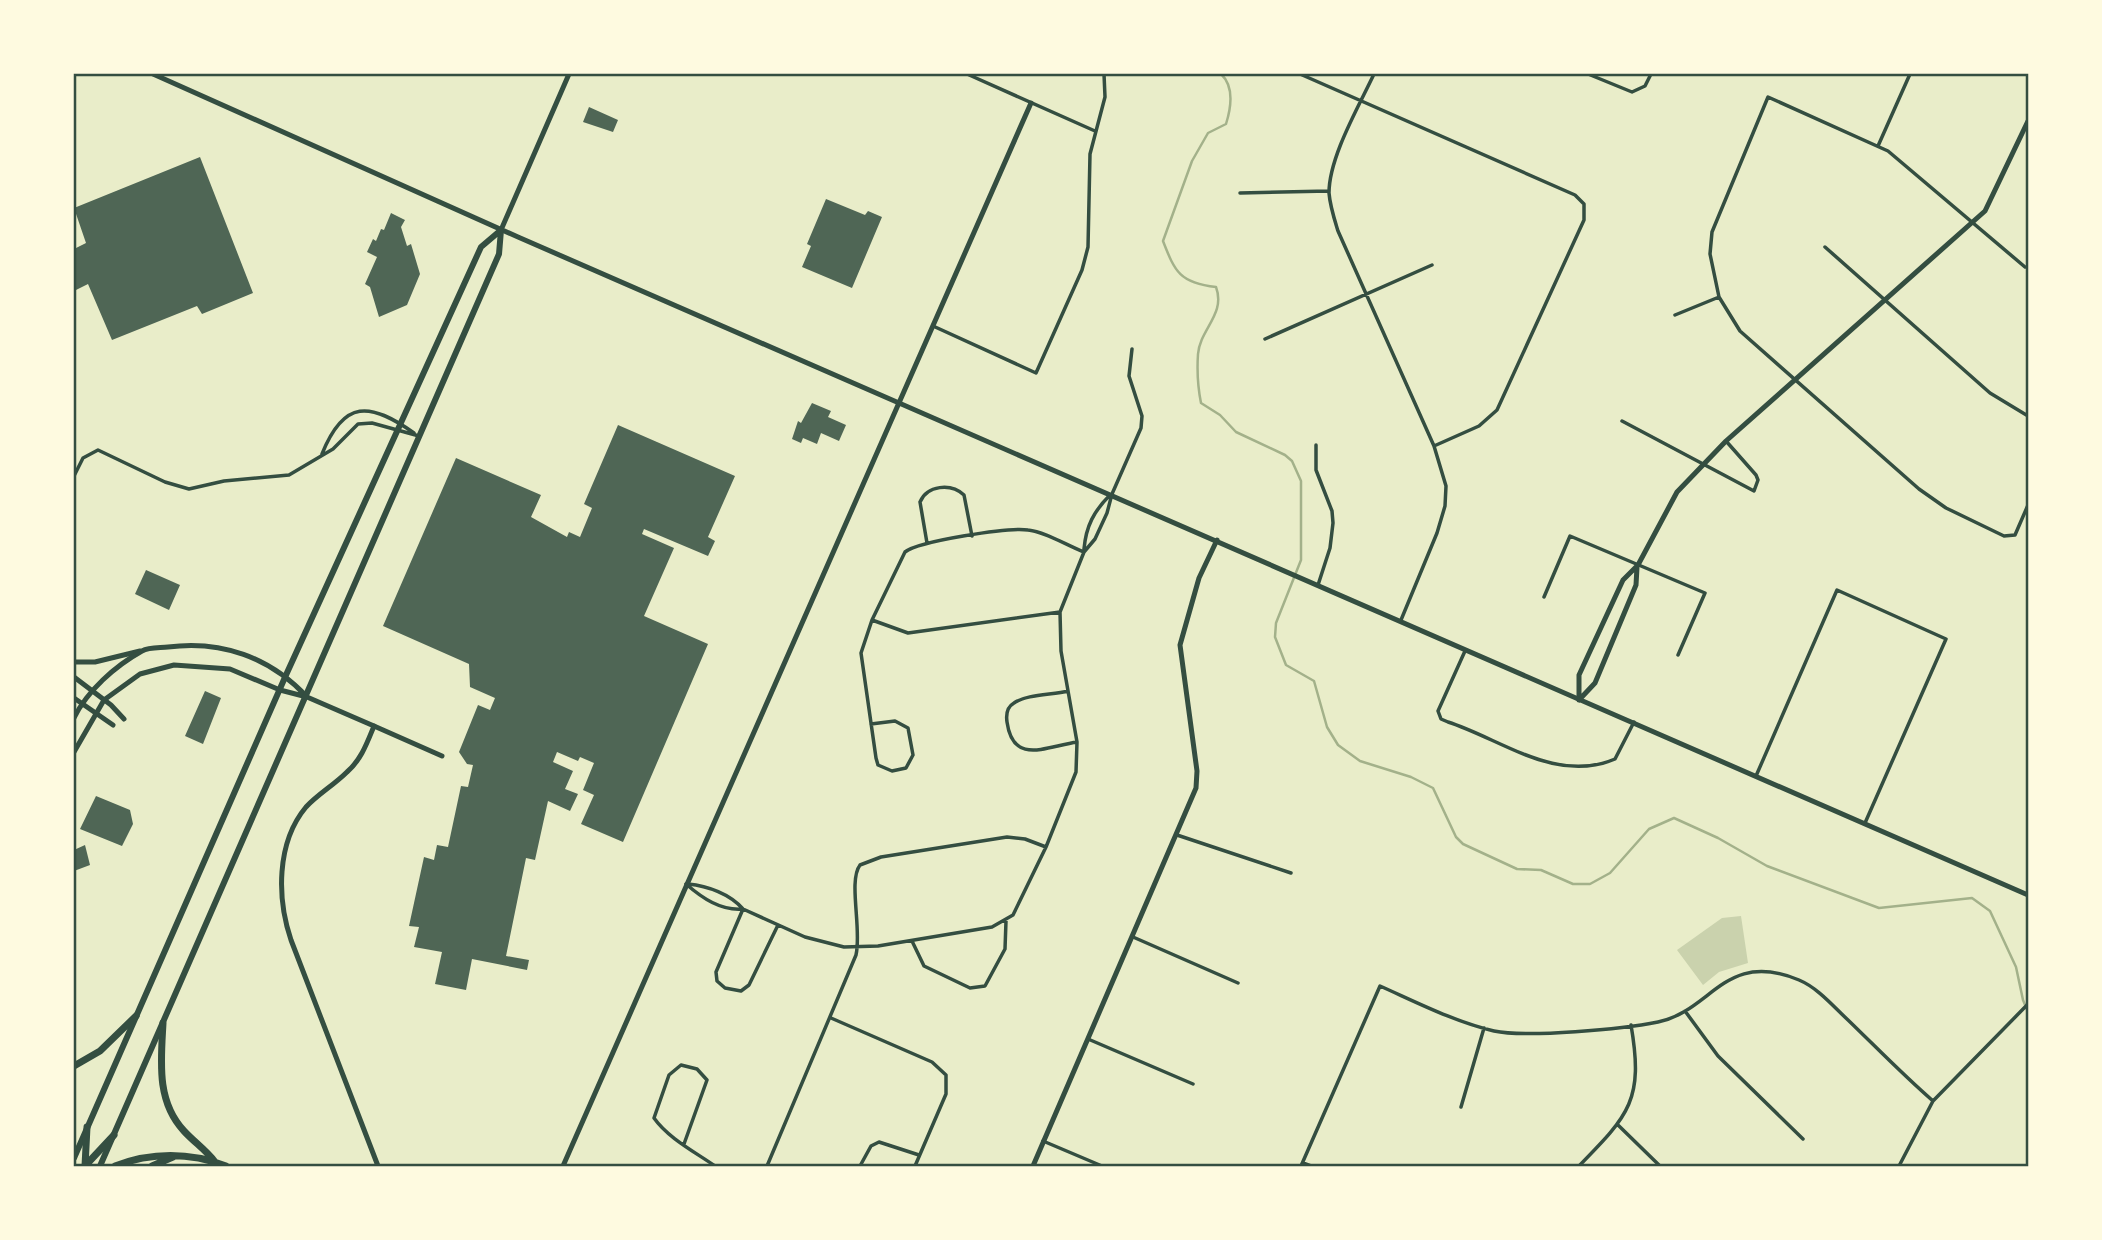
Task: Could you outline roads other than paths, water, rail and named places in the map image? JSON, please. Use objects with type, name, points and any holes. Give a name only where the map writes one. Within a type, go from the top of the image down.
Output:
[{"type":"highway","points":[[74,1066],[100,1051],[136,1016]]},
{"type":"highway","points":[[163,1023],[161,1075],[169,1107],[184,1131],[215,1162]]},
{"type":"highway","points":[[85,1167],[87,1127]]},
{"type":"highway","points":[[85,1167],[114,1135]]},
{"type":"highway","points":[[152,1167],[177,1155]]},
{"type":"highway","points":[[115,1167],[146,1157],[177,1155],[215,1162],[226,1167]]},
{"type":"main road","points":[[153,74],[500,230],[1112,494],[2028,895]]},
{"type":"main road","points":[[100,1167],[499,254],[500,230],[569,74]]},
{"type":"main road","points":[[563,1167],[1031,103]]},
{"type":"main road","points":[[1580,699],[1579,675],[1623,580],[1637,565],[1667,507],[1702,463],[1989,205],[2028,121]]},
{"type":"main road","points":[[74,1158],[286,675],[481,247],[500,230]]},
{"type":"main road","points":[[1033,1167],[1177,835],[1197,781],[1180,653],[1181,636],[1199,578],[1217,540]]},
{"type":"main road","points":[[1580,699],[1595,683],[1636,585],[1637,565]]},
{"type":"main road","points":[[74,662],[95,662],[144,650],[198,643],[234,650],[286,675],[307,697]]},
{"type":"main road","points":[[74,718],[81,703],[92,690],[144,650]]},
{"type":"main road","points":[[74,752],[95,711],[104,700],[140,674],[174,665],[230,669],[280,690],[307,697],[442,757]]},
{"type":"main road","points":[[74,677],[124,719]]},
{"type":"main road","points":[[74,698],[113,725]]},
{"type":"main road","points":[[374,726],[357,761],[307,806],[295,824],[286,849],[282,888],[286,925],[295,954],[378,1167]]},
{"type":"street","points":[[967,74],[1095,131]]},
{"type":"street","points":[[933,326],[1036,373],[1086,258],[1090,232],[1090,154],[1105,97],[1104,74]]},
{"type":"street","points":[[1300,74],[1575,195],[1584,204],[1584,219],[1497,410],[1479,426],[1434,446]]},
{"type":"street","points":[[1374,74],[1337,159],[1329,191],[1338,231],[1444,474],[1446,506],[1426,563],[1401,620]]},
{"type":"street","points":[[1588,74],[1632,92],[1645,86],[1651,74]]},
{"type":"street","points":[[1878,146],[1910,74]]},
{"type":"street","points":[[2025,267],[1909,166],[1878,146],[1768,97],[1712,232],[1710,254],[1720,297],[1740,331],[1934,501],[2004,536],[2015,535],[2028,505]]},
{"type":"street","points":[[1240,193],[1329,191]]},
{"type":"street","points":[[1825,247],[1990,393],[2028,416]]},
{"type":"street","points":[[1265,339],[1432,265]]},
{"type":"street","points":[[1675,315],[1720,297]]},
{"type":"street","points":[[686,884],[704,885],[736,901],[743,909],[831,945],[858,947],[992,927],[1006,921],[1017,908],[1074,783],[1077,742],[1061,651],[1060,612],[1084,552],[1094,539],[1142,428],[1142,416],[1129,376],[1132,349]]},
{"type":"street","points":[[322,454],[330,435],[352,412],[375,411],[419,436]]},
{"type":"street","points":[[1622,421],[1746,489],[1756,489],[1756,475],[1726,441]]},
{"type":"street","points":[[74,476],[83,458],[98,450],[165,482],[189,489],[224,481],[289,475],[333,449],[359,424],[399,427]]},
{"type":"street","points":[[1316,445],[1316,470],[1332,511],[1333,523],[1330,548],[1318,584]]},
{"type":"street","points":[[927,543],[920,502],[928,491],[944,487],[952,487],[964,495],[972,536]]},
{"type":"street","points":[[1084,552],[1085,533],[1096,510],[1112,494]]},
{"type":"street","points":[[871,724],[895,721],[908,728],[913,755],[906,768],[892,771],[878,765],[871,724],[861,653],[872,620],[902,556],[909,548],[972,536],[1029,530],[1084,552]]},
{"type":"street","points":[[1544,597],[1570,536],[1705,593],[1678,655]]},
{"type":"street","points":[[1756,776],[1837,590],[1946,639],[1865,824]]},
{"type":"street","points":[[872,620],[908,633],[1060,612]]},
{"type":"street","points":[[1466,649],[1438,711],[1441,719],[1544,762],[1570,766],[1615,759],[1634,722]]},
{"type":"street","points":[[1068,691],[1017,701],[1007,712],[1008,729],[1013,745],[1023,749],[1077,742]]},
{"type":"street","points":[[1177,835],[1291,873]]},
{"type":"street","points":[[767,1167],[831,1018],[858,947],[860,930],[854,877],[863,862],[1007,837],[1046,846]]},
{"type":"street","points":[[686,884],[711,901],[731,910],[743,909]]},
{"type":"street","points":[[743,909],[716,972],[717,981],[725,988],[741,991],[749,985],[778,925]]},
{"type":"street","points":[[912,940],[924,966],[970,988],[979,988],[992,979],[1006,949],[1006,921]]},
{"type":"street","points":[[1133,937],[1238,984]]},
{"type":"street","points":[[1311,1167],[1302,1165],[1380,986],[1484,1028],[1519,1033],[1660,1021],[1685,1011],[1719,984],[1737,976],[1761,973],[1794,978],[1822,995],[1933,1101]]},
{"type":"street","points":[[1899,1167],[1933,1101],[2028,1004]]},
{"type":"street","points":[[1685,1011],[1718,1056],[1803,1139]]},
{"type":"street","points":[[831,1018],[932,1062],[946,1074],[946,1094],[915,1167]]},
{"type":"street","points":[[1578,1167],[1618,1125],[1629,1108],[1635,1089],[1631,1025]]},
{"type":"street","points":[[1461,1107],[1484,1028]]},
{"type":"street","points":[[1088,1039],[1193,1084]]},
{"type":"street","points":[[684,1144],[707,1080],[697,1069],[681,1065],[669,1075],[654,1114],[660,1126],[684,1144],[715,1167]]},
{"type":"street","points":[[1618,1125],[1660,1167]]},
{"type":"street","points":[[1043,1142],[1102,1167]]},
{"type":"street","points":[[860,1167],[875,1143],[885,1143],[919,1155]]},
{"type":"waterway","points":[[1221,74],[1230,91],[1226,124],[1208,133],[1192,161],[1163,241],[1171,261],[1181,274],[1194,282],[1216,287],[1218,305],[1198,354],[1201,403],[1220,415],[1236,432],[1285,455],[1292,461],[1301,481],[1301,560],[1276,623],[1275,637],[1286,665],[1314,681],[1327,727],[1338,745],[1360,761],[1411,777],[1433,788],[1456,837],[1463,844],[1517,869],[1541,870],[1573,884],[1590,884],[1610,873],[1649,829],[1674,818],[1718,838],[1767,866],[1879,908],[1972,898],[1990,911],[2016,967],[2028,1012]]}]
